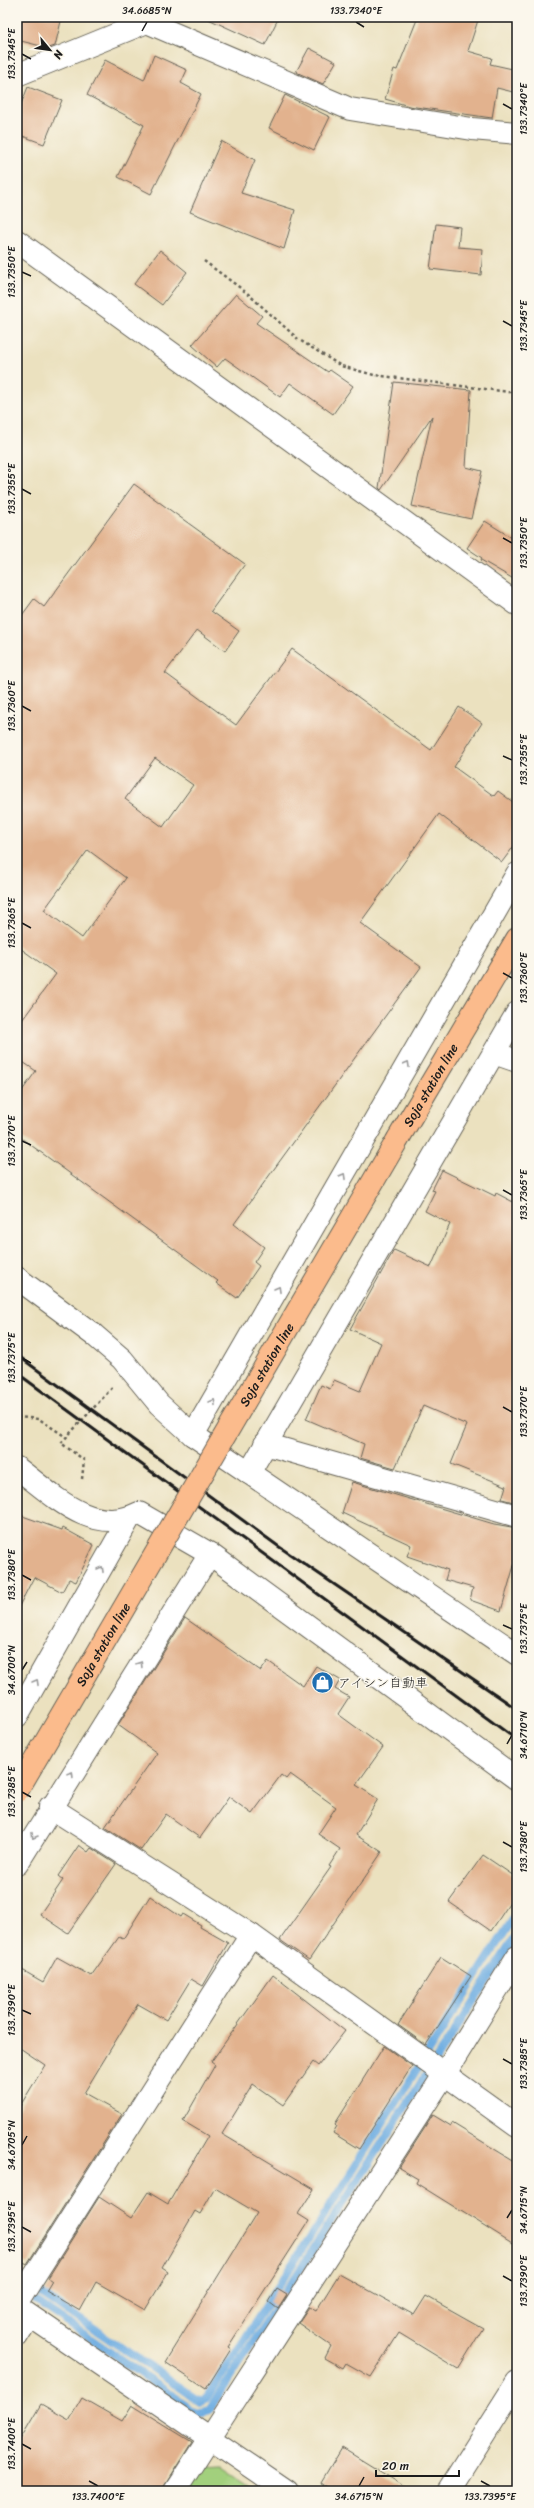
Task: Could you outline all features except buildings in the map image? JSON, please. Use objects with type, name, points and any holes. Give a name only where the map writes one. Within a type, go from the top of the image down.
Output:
[{"type":"main road","name":"Soja station line","points":[[17,1791],[398,1139],[517,939]]},
{"type":"street","points":[[17,74],[154,20],[350,109],[472,129],[517,133]]},
{"type":"street","points":[[17,241],[517,604]]},
{"type":"street","points":[[193,1435],[517,874]]},
{"type":"street","points":[[249,1473],[517,1014]]},
{"type":"street","points":[[494,1053],[517,1061]]},
{"type":"street","points":[[17,1278],[94,1335],[122,1359],[159,1404],[193,1435],[517,1654]]},
{"type":"street","points":[[265,1444],[517,1516]]},
{"type":"street","points":[[17,1468],[80,1514],[98,1520],[130,1517],[139,1513],[150,1517],[210,1554],[517,1778]]},
{"type":"street","points":[[17,1716],[130,1517]]},
{"type":"street","points":[[17,1864],[50,1807],[210,1554]]},
{"type":"street","points":[[50,1807],[251,1935],[517,2126]]},
{"type":"street","points":[[17,2336],[21,2309],[251,1935]]},
{"type":"street","points":[[175,2491],[210,2437],[433,2067],[517,1957]]},
{"type":"street","points":[[21,2309],[287,2491]]},
{"type":"street","points":[[448,2491],[517,2382]]},
{"type":"path","points":[[204,261],[247,293],[298,338],[341,366],[374,375],[517,393]]},
{"type":"path","points":[[82,1480],[84,1460],[61,1443],[115,1386]]},
{"type":"path","points":[[17,1418],[39,1419],[66,1437]]},
{"type":"green space","points":[[220,2466],[257,2491],[187,2491],[202,2467]]},
{"type":"waterway","points":[[41,2293],[200,2401],[207,2398],[517,1913]]},
{"type":"waterway","points":[[36,2301],[197,2412],[210,2409],[517,1934]]},
{"type":"railway","points":[[17,1355],[278,1546],[517,1709]]},
{"type":"railway","points":[[17,1373],[517,1740]]},
{"type":"place","name":"アイシン自動車","points":[[322,1682]]}]
